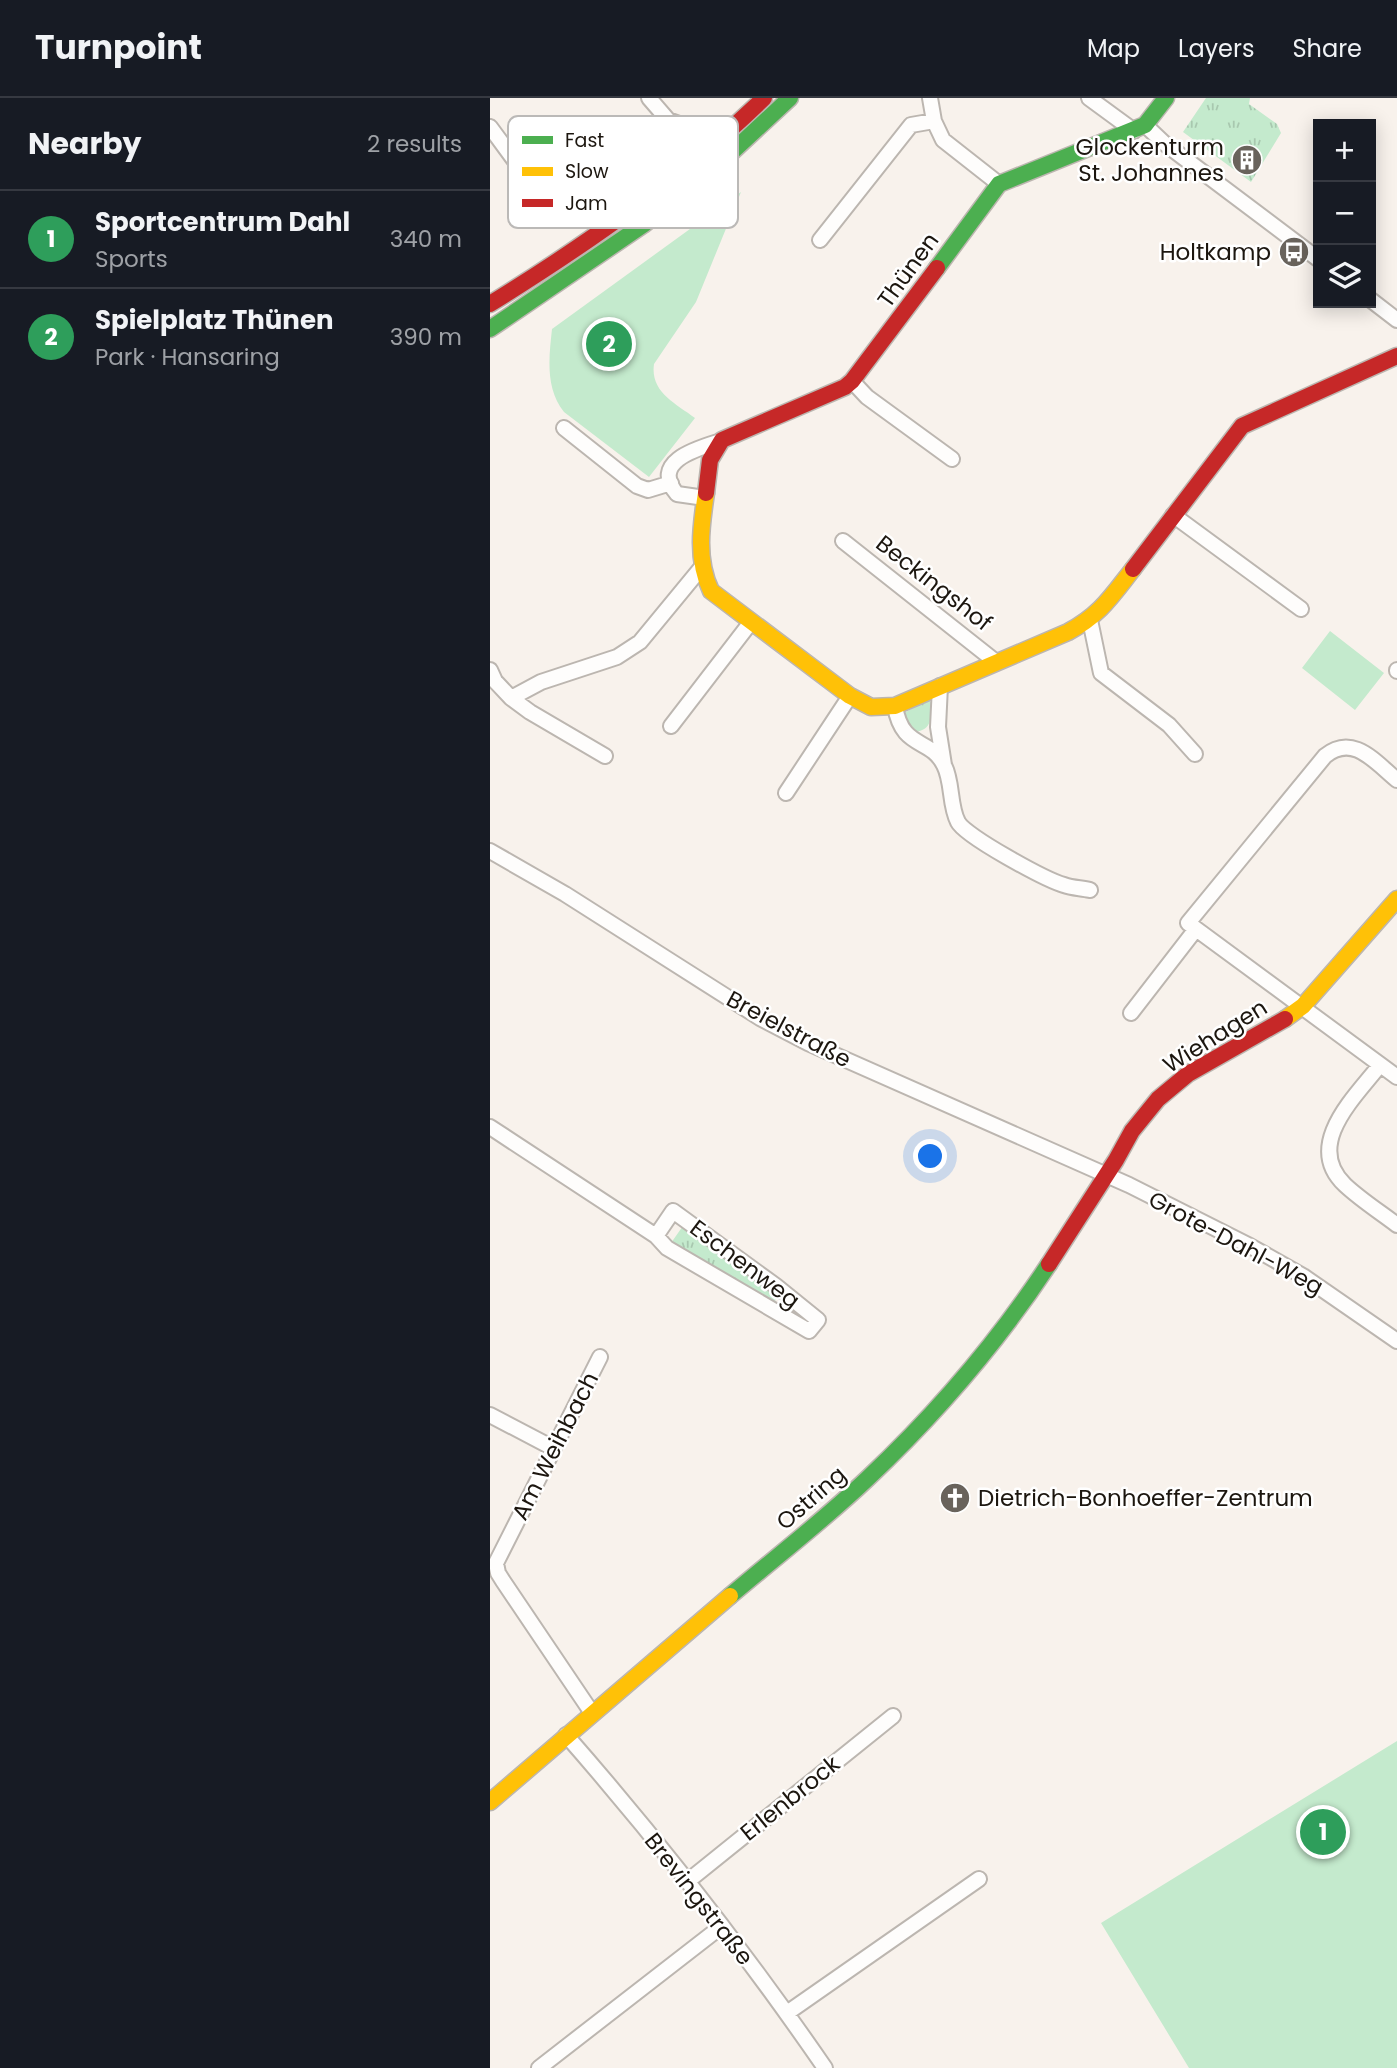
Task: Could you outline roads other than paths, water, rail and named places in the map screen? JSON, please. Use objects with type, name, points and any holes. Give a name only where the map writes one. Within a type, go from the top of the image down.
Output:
[{"type":"street","points":[[649,98],[665,116]]},
{"type":"street","points":[[738,122],[764,98]]},
{"type":"street","points":[[738,146],[790,98]]},
{"type":"street","points":[[930,98],[934,121],[943,140],[999,184],[1140,128],[1166,98]]},
{"type":"street","points":[[1090,98],[1164,143],[1313,255]]},
{"type":"street","points":[[820,240],[911,125],[934,121]]},
{"type":"street","points":[[490,127],[495,143],[508,159]]},
{"type":"street","name":"Thünen","points":[[671,484],[671,468],[679,457],[852,382],[999,184]]},
{"type":"street","points":[[490,304],[607,228]]},
{"type":"street","points":[[490,330],[639,228]]},
{"type":"street","points":[[1376,304],[1397,320]]},
{"type":"street","name":"Beckingshof","points":[[895,706],[1068,632],[1090,620],[1104,606],[1242,426],[1397,356]]},
{"type":"street","points":[[852,382],[867,397],[952,459]]},
{"type":"street","points":[[564,428],[637,486],[648,490],[671,484],[677,494],[705,498]]},
{"type":"street","points":[[722,440],[710,460],[705,498],[701,568],[711,591],[850,696],[871,707],[895,706],[900,728],[936,755],[944,765]]},
{"type":"street","points":[[1173,515],[1301,609]]},
{"type":"street","name":"Beckingshof","points":[[843,541],[996,662]]},
{"type":"street","points":[[510,698],[541,682],[617,657],[640,642],[701,568]]},
{"type":"street","points":[[1090,620],[1101,673],[1169,725],[1195,754]]},
{"type":"street","points":[[671,726],[751,622]]},
{"type":"street","points":[[490,670],[495,681],[510,698],[605,756]]},
{"type":"street","points":[[940,686],[938,727],[944,765],[955,814],[963,830],[1063,885],[1090,890]]},
{"type":"street","points":[[786,793],[850,696]]},
{"type":"street","points":[[1303,1006],[1188,923],[1334,749],[1350,746],[1363,752],[1397,779]]},
{"type":"street","name":"Breielstraße","points":[[490,851],[565,894],[760,1018],[808,1044],[1106,1175]]},
{"type":"street","name":"Wiehagen","points":[[1106,1175],[1132,1131],[1157,1099],[1188,1074],[1276,1026],[1303,1006],[1397,899]]},
{"type":"street","points":[[1131,1013],[1196,929]]},
{"type":"street","name":"Wiehagen","points":[[1303,1006],[1397,1077]]},
{"type":"street","points":[[1380,1065],[1337,1122],[1329,1149],[1333,1167],[1341,1181],[1397,1224]]},
{"type":"street","name":"Eschenweg","points":[[490,1127],[656,1236],[667,1248],[809,1331],[818,1320],[673,1211],[656,1236]]},
{"type":"street","name":"Grote-Dahl-Weg","points":[[1106,1175],[1276,1260],[1397,1341]]},
{"type":"street","name":"Ostring","points":[[490,1802],[792,1546],[866,1480],[931,1415],[990,1348],[1035,1285],[1106,1175]]},
{"type":"street","name":"Am Weihbach","points":[[592,1713],[498,1573],[496,1563],[600,1357]]},
{"type":"street","points":[[490,1415],[553,1448]]},
{"type":"street","name":"Erlenbrock","points":[[688,1881],[893,1716]]},
{"type":"street","name":"Brevingstraße","points":[[566,1735],[688,1881],[825,2068]]},
{"type":"street","points":[[787,2014],[979,1879]]},
{"type":"street","points":[[539,2068],[722,1926]]},
{"type":"place","name":"Glockenturm St. Johannes","points":[[1247,160]]},
{"type":"place","name":"Holtkamp","points":[[1294,252]]},
{"type":"place","name":"Spielplatz Thünen","points":[[609,344]]},
{"type":"place","name":"Dietrich-Bonhoeffer-Zentrum","points":[[955,1498]]},
{"type":"place","name":"Sportcentrum Dahl","points":[[1323,1832]]}]
